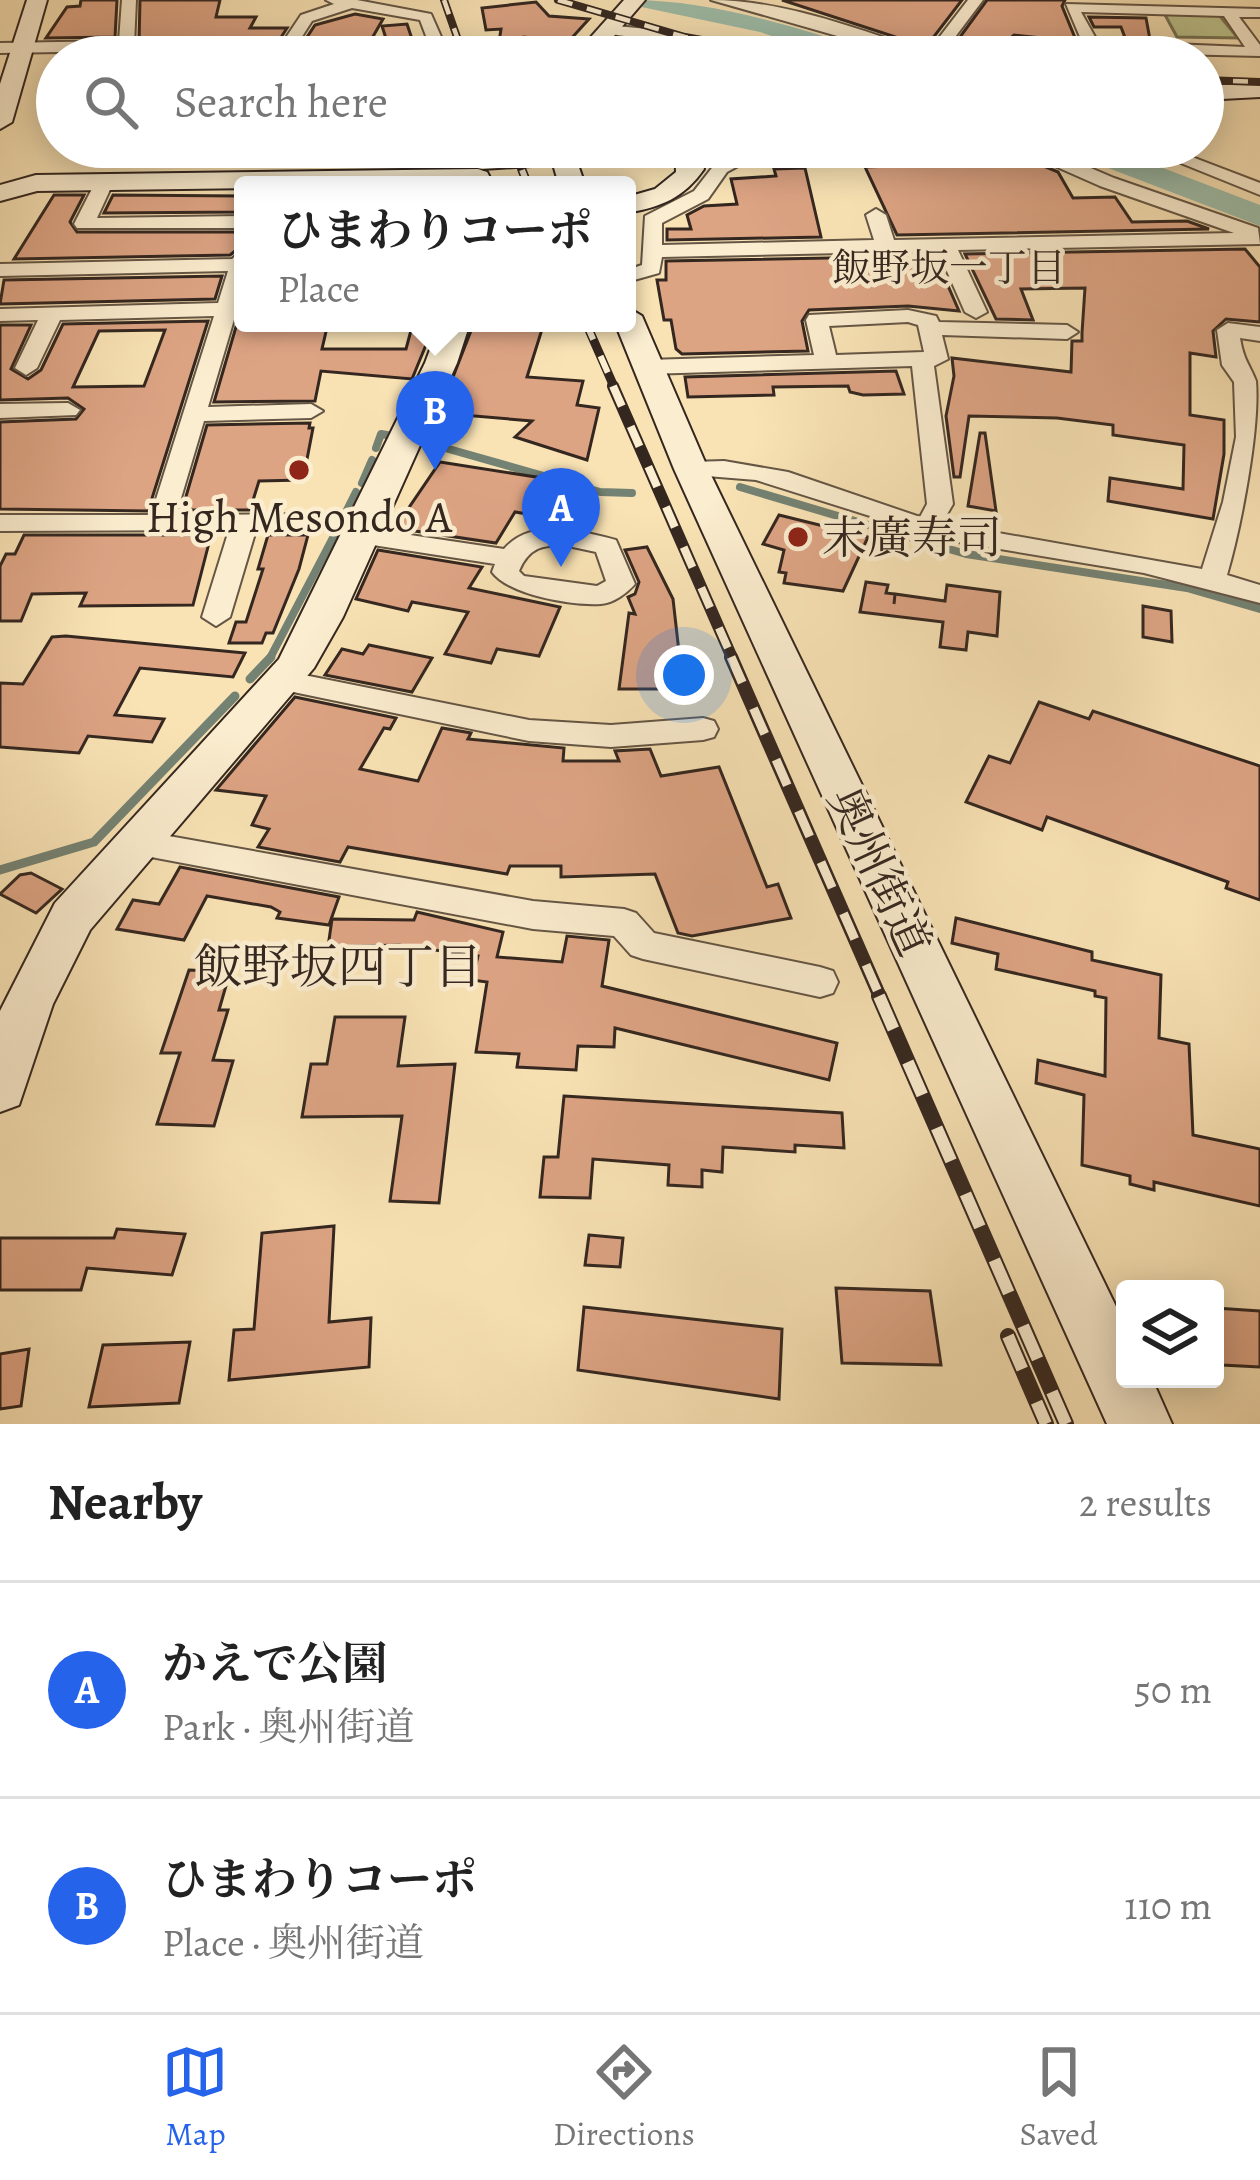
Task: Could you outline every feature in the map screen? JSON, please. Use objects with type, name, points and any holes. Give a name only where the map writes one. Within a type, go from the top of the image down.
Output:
[{"type":"main road","points":[[0,122],[12,48],[37,0]]},
{"type":"main road","points":[[603,36],[630,6]]},
{"type":"main road","points":[[1224,87],[1256,77]]},
{"type":"main road","points":[[1224,105],[1260,103]]},
{"type":"main road","points":[[345,176],[440,168]]},
{"type":"main road","points":[[636,203],[659,197],[685,179],[691,168]]},
{"type":"main road","points":[[0,193],[36,183],[234,183]]},
{"type":"main road","points":[[0,1088],[46,963],[72,917],[284,681],[323,617],[452,332]]},
{"type":"main road","name":"奥州街道","points":[[633,332],[691,470],[1139,1424]]},
{"type":"street","points":[[129,0],[131,36]]},
{"type":"street","points":[[718,0],[783,4],[872,36]]},
{"type":"street","points":[[951,36],[976,0]]},
{"type":"street","points":[[294,36],[306,18],[340,3],[426,17],[434,36]]},
{"type":"street","points":[[1154,5],[1167,36]]},
{"type":"street","points":[[1086,36],[1071,8],[1154,5],[1260,13]]},
{"type":"street","points":[[1224,52],[1257,52],[1229,13]]},
{"type":"street","points":[[607,31],[655,36]]},
{"type":"street","points":[[636,274],[652,269],[652,220],[701,195],[722,168]]},
{"type":"street","points":[[1075,168],[1260,237]]},
{"type":"street","points":[[1205,168],[1260,189]]},
{"type":"street","points":[[105,182],[84,224],[234,222]]},
{"type":"street","points":[[876,215],[886,246]]},
{"type":"street","points":[[651,251],[1260,237]]},
{"type":"street","points":[[945,245],[976,311]]},
{"type":"street","points":[[0,270],[234,260]]},
{"type":"street","points":[[0,315],[234,309]]},
{"type":"street","points":[[26,368],[52,314]]},
{"type":"street","points":[[161,523],[195,414],[234,314]]},
{"type":"street","points":[[647,367],[938,359],[928,321],[908,316],[817,320],[827,362]]},
{"type":"street","points":[[931,328],[1067,332]]},
{"type":"street","points":[[1214,578],[1248,504],[1254,437],[1245,382],[1233,365],[1228,330],[1260,334]]},
{"type":"street","points":[[922,359],[940,504],[927,526]]},
{"type":"street","points":[[0,411],[68,410]]},
{"type":"street","points":[[195,414],[311,411]]},
{"type":"street","points":[[691,470],[736,467],[927,526],[1214,578],[1260,594]]},
{"type":"street","points":[[216,617],[244,521]]},
{"type":"street","points":[[0,523],[244,521],[363,529],[511,559]]},
{"type":"street","points":[[284,681],[461,719],[553,732],[613,736],[703,729]]},
{"type":"street","points":[[135,842],[533,915],[624,923],[643,945],[820,982]]},
{"type":"green space","points":[[1164,13],[1219,15],[1238,38],[1224,36],[1176,36]]},
{"type":"building","points":[[81,0],[117,0],[115,36],[47,36],[67,7],[80,6]]},
{"type":"building","points":[[140,0],[220,0],[216,17],[256,17],[250,28],[287,28],[282,36],[139,36]]},
{"type":"building","points":[[782,0],[962,0],[934,36],[892,36]]},
{"type":"building","points":[[987,0],[1065,0],[1062,6],[1074,36],[1014,35],[961,36]]},
{"type":"building","points":[[536,2],[549,16],[589,19],[574,36],[500,36],[501,29],[486,30],[482,8]]},
{"type":"building","points":[[355,14],[383,19],[373,36],[308,36],[315,25]]},
{"type":"building","points":[[1089,17],[1146,18],[1149,36],[1124,36],[1121,27],[1094,27]]},
{"type":"building","points":[[407,24],[411,36],[385,36],[382,26]]},
{"type":"building","points":[[805,168],[821,237],[667,240],[667,229],[691,229],[687,215],[704,206],[737,204],[731,179],[776,176],[774,169]]},
{"type":"building","points":[[865,168],[1049,168],[1058,172],[1073,198],[1115,197],[1132,222],[1187,221],[1209,229],[897,235]]},
{"type":"building","points":[[54,195],[84,195],[70,222],[77,232],[234,232],[230,255],[14,259]]},
{"type":"building","points":[[113,195],[234,196],[234,212],[104,213]]},
{"type":"building","points":[[1245,249],[1260,267],[1260,322],[1226,319],[1213,331],[1216,357],[1190,353],[1190,415],[1224,420],[1224,454],[1213,519],[1108,501],[1110,478],[1183,489],[1184,445],[1113,435],[1113,425],[969,416],[960,477],[954,477],[946,416],[954,376],[952,358],[1071,372],[1072,341],[1082,341],[1085,288],[1021,289],[1033,320],[996,319],[965,254]]},
{"type":"building","points":[[935,256],[959,311],[908,306],[809,310],[802,321],[808,351],[682,354],[676,349],[671,320],[664,320],[657,280],[666,280],[666,261]]},
{"type":"building","points":[[222,276],[215,299],[0,304],[4,280]]},
{"type":"building","points":[[208,321],[148,511],[0,509],[0,422],[76,419],[84,409],[68,398],[0,400],[0,325],[31,325],[11,369],[28,379],[41,370],[63,324]],"holes":[[[165,330],[144,386],[73,387],[99,331]]]},
{"type":"building","points":[[234,332],[326,332],[322,349],[406,349],[411,332],[431,332],[412,379],[321,371],[315,401],[214,402]]},
{"type":"building","points":[[470,332],[541,332],[527,377],[583,381],[577,405],[599,408],[587,460],[515,437],[532,421],[439,413]]},
{"type":"building","points":[[896,371],[904,394],[863,395],[850,392],[848,386],[773,387],[774,395],[688,397],[685,377]]},
{"type":"building","points":[[310,423],[303,480],[259,481],[250,510],[182,510],[207,425]]},
{"type":"building","points":[[980,433],[985,433],[996,511],[968,506]]},
{"type":"building","points":[[440,462],[581,484],[550,518],[515,512],[496,543],[395,528]]},
{"type":"building","points":[[779,515],[868,537],[843,591],[784,583],[786,573],[779,572],[784,550],[763,544]]},
{"type":"building","points":[[24,535],[211,535],[193,605],[80,606],[86,593],[32,594],[21,621],[0,621],[0,566],[6,554],[15,554]]},
{"type":"building","points":[[268,535],[308,535],[299,569],[273,633],[266,633],[262,643],[229,643],[236,622],[246,622]]},
{"type":"building","points":[[647,547],[673,599],[679,652],[698,653],[694,689],[619,689],[629,613],[635,614],[628,597],[635,594],[639,582],[625,550]]},
{"type":"building","points":[[378,550],[482,567],[469,588],[560,607],[539,656],[497,649],[491,663],[445,654],[468,612],[412,602],[408,611],[356,599]]},
{"type":"building","points":[[866,582],[888,585],[886,593],[945,601],[947,585],[1000,592],[997,636],[968,632],[966,650],[940,647],[943,622],[860,612]]},
{"type":"building","points":[[1143,606],[1171,611],[1172,642],[1143,637]]},
{"type":"building","points":[[52,637],[245,653],[233,677],[140,668],[115,715],[164,719],[152,742],[88,736],[79,753],[0,747],[0,683],[23,684]]},
{"type":"building","points":[[369,645],[432,658],[412,692],[325,675],[342,649],[363,654]]},
{"type":"building","points":[[295,697],[396,718],[390,729],[384,728],[360,769],[418,781],[442,728],[471,733],[468,739],[564,748],[563,761],[619,761],[615,751],[650,749],[661,776],[719,767],[767,887],[778,884],[791,918],[692,936],[678,933],[655,874],[561,877],[561,866],[510,866],[507,874],[348,847],[340,862],[258,847],[269,829],[252,825],[266,796],[216,790]]},
{"type":"building","points":[[1039,702],[1089,719],[1093,711],[1260,766],[1260,900],[1226,888],[1228,882],[1047,817],[1042,830],[966,802],[989,756],[1010,763]]},
{"type":"building","points":[[180,867],[339,897],[329,925],[277,918],[280,912],[271,907],[207,896],[184,940],[117,929],[133,900],[159,904]]},
{"type":"building","points":[[31,873],[62,889],[36,913],[0,894],[20,875]]},
{"type":"building","points":[[417,912],[503,932],[497,957],[562,962],[567,936],[609,940],[602,986],[837,1043],[829,1080],[615,1028],[614,1047],[578,1046],[576,1070],[517,1067],[519,1054],[476,1052],[487,982],[472,980],[478,956],[399,945],[328,947],[332,919],[414,920]]},
{"type":"building","points":[[956,918],[1092,952],[1092,960],[1161,975],[1159,1038],[1189,1044],[1193,1135],[1260,1149],[1260,1206],[1154,1182],[1154,1190],[1130,1184],[1130,1176],[1082,1165],[1084,1095],[1036,1083],[1038,1060],[1105,1076],[1106,998],[1095,996],[1095,991],[996,969],[998,954],[952,943]]},
{"type":"building","points":[[189,970],[230,972],[219,1010],[228,1010],[213,1060],[233,1061],[214,1126],[157,1124],[180,1053],[161,1053]]},
{"type":"building","points":[[335,1017],[405,1017],[398,1066],[455,1064],[439,1203],[390,1201],[402,1116],[302,1117],[311,1064],[327,1064]]},
{"type":"building","points":[[564,1096],[842,1113],[844,1148],[795,1145],[795,1152],[723,1147],[722,1172],[702,1170],[702,1187],[668,1185],[669,1165],[593,1159],[590,1198],[540,1197],[544,1157],[558,1157]]},
{"type":"building","points":[[334,1226],[329,1322],[371,1318],[369,1367],[229,1380],[234,1330],[254,1329],[262,1233]]},
{"type":"building","points":[[117,1229],[185,1234],[172,1275],[87,1268],[81,1290],[0,1290],[0,1238],[114,1238]]},
{"type":"building","points":[[589,1235],[623,1238],[620,1267],[585,1265]]},
{"type":"building","points":[[836,1288],[930,1291],[941,1365],[842,1363]]},
{"type":"building","points":[[584,1307],[782,1329],[779,1399],[578,1370]]},
{"type":"building","points":[[1224,1309],[1260,1311],[1260,1367],[1224,1365]]},
{"type":"building","points":[[190,1342],[179,1403],[89,1407],[103,1345]]},
{"type":"building","points":[[29,1349],[21,1406],[0,1409],[0,1354]]},
{"type":"waterway","points":[[641,0],[797,36]]},
{"type":"waterway","points":[[1135,168],[1260,216]]},
{"type":"waterway","points":[[376,448],[381,434],[387,435]]},
{"type":"waterway","points":[[424,442],[600,492],[632,493]]},
{"type":"waterway","points":[[362,483],[372,460]]},
{"type":"waterway","points":[[740,487],[966,554],[1187,588],[1260,609]]},
{"type":"waterway","points":[[345,514],[356,492]]},
{"type":"waterway","points":[[270,658],[336,532]]},
{"type":"waterway","points":[[250,679],[270,658]]},
{"type":"waterway","points":[[0,870],[94,842],[235,696]]},
{"type":"railway","points":[[444,0],[457,36]]},
{"type":"railway","points":[[558,0],[682,36]]},
{"type":"railway","points":[[1224,81],[1260,82]]},
{"type":"railway","points":[[521,168],[523,173]]},
{"type":"railway","points":[[522,170],[524,176]]},
{"type":"railway","points":[[590,332],[615,389]]},
{"type":"railway","points":[[613,386],[733,660]]},
{"type":"railway","points":[[731,657],[881,999]]},
{"type":"railway","points":[[879,996],[1066,1424]]},
{"type":"railway","points":[[1008,1336],[1046,1424]]},
{"type":"place","name":"High Mesondo A","points":[[299,470]]},
{"type":"place","name":"ひまわりコーポ","points":[[435,470]]},
{"type":"place","name":"末廣寿司","points":[[798,537]]},
{"type":"place","name":"かえで公園","points":[[561,567]]},
{"type":"district","name":"飯野坂一丁目","points":[[949,267]]},
{"type":"district","name":"飯野坂四丁目","points":[[338,966]]}]
